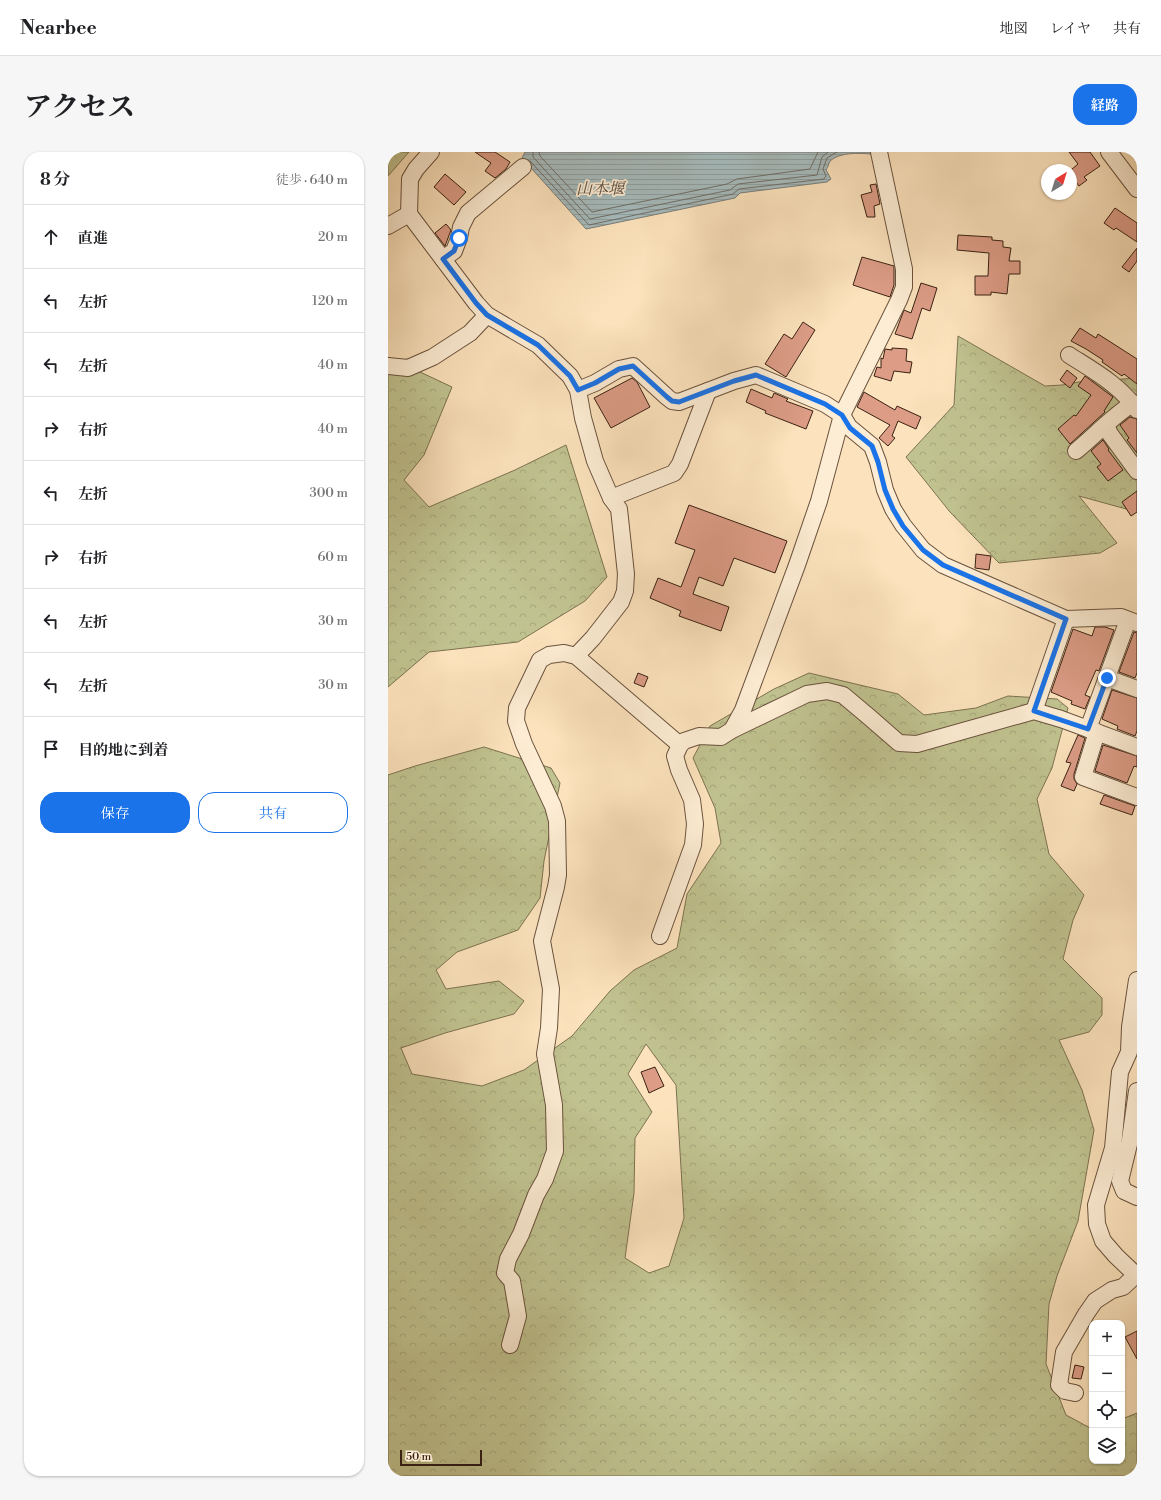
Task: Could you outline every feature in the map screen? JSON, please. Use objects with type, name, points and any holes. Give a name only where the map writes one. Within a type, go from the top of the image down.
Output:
[{"type":"street","points":[[431,152],[416,169],[410,179],[409,214],[476,303],[487,315],[538,345],[570,376],[578,390],[583,418],[595,461],[610,498],[619,509],[626,574],[625,591],[622,602],[593,638],[576,656]]},
{"type":"street","points":[[732,730],[743,710],[819,501],[842,415],[904,287],[904,269],[879,152]]},
{"type":"street","points":[[1109,152],[1137,189]]},
{"type":"street","points":[[443,259],[454,251],[459,238],[460,227],[468,213],[523,168]]},
{"type":"street","points":[[388,226],[409,214]]},
{"type":"street","points":[[388,366],[408,368],[433,357],[470,333],[487,315]]},
{"type":"street","points":[[1069,355],[1115,385],[1135,407],[1117,414],[1076,451]]},
{"type":"street","points":[[578,390],[595,383],[619,369],[633,366],[672,401],[679,402],[734,381],[756,375],[825,404],[842,415],[850,428],[872,446],[878,462],[885,490],[893,509],[903,526],[923,550],[943,565],[1066,619],[1121,617],[1133,622],[1107,678],[1093,730],[1083,777],[1137,797]]},
{"type":"street","points":[[610,498],[674,473],[680,464],[708,391]]},
{"type":"street","points":[[1106,425],[1110,434],[1137,471]]},
{"type":"street","points":[[1034,711],[1066,619]]},
{"type":"street","points":[[510,1345],[518,1316],[512,1281],[505,1273],[508,1259],[521,1234],[536,1195],[546,1179],[555,1151],[554,1105],[545,1054],[549,1028],[551,989],[542,941],[558,875],[557,821],[553,806],[524,744],[516,720],[517,708],[540,660],[549,655],[564,653],[576,656],[680,745]]},
{"type":"street","points":[[1107,678],[1137,689]]},
{"type":"street","points":[[660,936],[693,845],[696,824],[692,800],[679,770],[675,756],[680,745],[684,741],[699,736],[721,737],[732,730],[807,694],[828,691],[842,695],[899,743],[916,744],[1034,711],[1093,730],[1137,747]]},
{"type":"street","points":[[1075,1393],[1065,1391],[1059,1385],[1064,1352],[1095,1301],[1112,1290],[1123,1286],[1136,1275],[1103,1241],[1097,1224],[1096,1205],[1113,1148],[1120,1072],[1130,1052],[1130,1027],[1137,980]]},
{"type":"street","points":[[1137,1091],[1130,1140],[1120,1181],[1124,1191],[1137,1197]]},
{"type":"green space","points":[[388,152],[409,152],[388,176]]},
{"type":"green space","points":[[958,336],[1045,386],[1137,378],[1137,512],[1079,496],[1117,543],[1100,553],[999,563],[950,512],[906,457],[954,405]]},
{"type":"green space","points":[[388,357],[452,387],[424,455],[404,480],[429,507],[515,470],[566,445],[607,577],[585,601],[518,642],[429,652],[388,687]]},
{"type":"green space","points":[[809,673],[898,694],[924,715],[976,708],[1008,696],[1057,699],[1068,708],[1052,768],[1037,799],[1049,854],[1084,895],[1073,920],[1063,959],[1102,998],[1102,1015],[1089,1032],[1059,1040],[1082,1090],[1094,1130],[1078,1221],[1057,1276],[1049,1304],[1046,1364],[1066,1415],[1089,1427],[1089,1464],[1125,1464],[1125,1418],[1137,1413],[1137,1476],[388,1476],[388,775],[484,747],[551,768],[560,783],[544,861],[540,898],[518,930],[457,952],[436,970],[446,989],[499,981],[524,1001],[514,1014],[445,1033],[401,1048],[412,1074],[482,1086],[524,1070],[572,1036],[610,991],[634,970],[677,948],[687,894],[721,843],[715,808],[693,758],[710,726],[774,689]],"holes":[[[646,1044],[676,1085],[684,1218],[669,1266],[649,1273],[625,1258],[634,1193],[635,1138],[652,1112],[628,1074]]]},
{"type":"water","name":"山本堰","points":[[525,152],[871,152],[871,154],[850,154],[834,158],[830,161],[826,170],[831,179],[827,182],[740,193],[735,198],[586,229],[522,158]]},
{"type":"building","points":[[475,152],[495,152],[510,162],[506,169],[495,178],[485,171],[491,163]]},
{"type":"building","points":[[1069,152],[1090,152],[1100,166],[1084,177],[1087,180],[1079,186],[1077,183],[1078,164]]},
{"type":"building","points":[[445,174],[466,192],[454,205],[434,187]]},
{"type":"building","points":[[876,184],[880,204],[874,206],[875,217],[867,217],[861,195],[872,192],[870,185]]},
{"type":"building","points":[[1115,208],[1137,223],[1137,242],[1116,228],[1114,230],[1104,223]]},
{"type":"building","points":[[446,224],[451,230],[445,246],[435,233]]},
{"type":"building","points":[[958,235],[992,237],[992,240],[1003,241],[1003,247],[1011,248],[1009,261],[1020,261],[1020,274],[1009,274],[1007,294],[991,292],[991,295],[975,295],[975,276],[988,276],[989,253],[957,250]]},
{"type":"building","points":[[1137,248],[1137,261],[1129,272],[1122,267]]},
{"type":"building","points":[[862,257],[894,266],[894,285],[890,297],[853,285]]},
{"type":"building","points":[[921,283],[937,288],[930,311],[922,308],[912,339],[895,334],[904,310],[911,313]]},
{"type":"building","points":[[803,322],[815,330],[786,377],[765,364],[784,334],[792,339]]},
{"type":"building","points":[[1080,328],[1096,338],[1098,334],[1137,359],[1137,384],[1124,374],[1122,376],[1102,362],[1103,360],[1071,341]]},
{"type":"building","points":[[892,348],[907,349],[906,361],[912,362],[910,373],[894,371],[891,381],[874,376],[877,367],[881,368],[881,358],[883,359],[885,349],[892,350]]},
{"type":"building","points":[[1067,370],[1077,378],[1070,388],[1060,380]]},
{"type":"building","points":[[1085,376],[1113,397],[1104,411],[1105,412],[1070,444],[1058,429],[1074,415],[1076,416],[1091,395],[1078,386]]},
{"type":"building","points":[[632,378],[637,382],[650,407],[611,428],[594,398]]},
{"type":"building","points":[[751,389],[772,398],[774,393],[788,399],[786,401],[813,411],[806,429],[765,413],[766,411],[746,402]]},
{"type":"building","points":[[864,392],[895,410],[897,406],[921,417],[916,429],[898,421],[892,436],[895,438],[888,446],[879,438],[890,425],[857,407]]},
{"type":"building","points":[[1130,417],[1137,419],[1137,453],[1127,440],[1129,438],[1120,425]]},
{"type":"building","points":[[1103,440],[1109,449],[1108,450],[1123,470],[1108,481],[1097,467],[1101,464],[1091,451]]},
{"type":"building","points":[[1137,491],[1137,512],[1131,516],[1122,502]]},
{"type":"building","points":[[689,505],[787,541],[775,573],[734,558],[723,586],[699,577],[693,594],[729,607],[721,631],[679,616],[681,611],[650,598],[658,578],[681,587],[695,550],[675,543]]},
{"type":"building","points":[[976,554],[991,556],[989,570],[975,568]]},
{"type":"building","points":[[1095,627],[1105,627],[1114,630],[1099,671],[1096,670],[1085,695],[1090,697],[1085,709],[1071,704],[1072,701],[1051,692],[1073,629],[1092,636]]},
{"type":"building","points":[[1134,632],[1137,633],[1137,673],[1135,678],[1119,672]]},
{"type":"building","points":[[638,673],[648,677],[644,687],[634,683]]},
{"type":"building","points":[[1112,690],[1137,698],[1137,731],[1135,736],[1117,729],[1118,726],[1102,719]]},
{"type":"building","points":[[1078,735],[1085,738],[1074,774],[1074,779],[1077,784],[1074,791],[1061,786],[1071,763],[1066,762]]},
{"type":"building","points":[[1103,745],[1137,756],[1137,767],[1134,766],[1127,783],[1095,771]]},
{"type":"building","points":[[1104,795],[1135,806],[1132,815],[1100,804]]},
{"type":"building","points":[[655,1067],[664,1086],[649,1093],[641,1072]]},
{"type":"building","points":[[1137,1331],[1137,1359],[1125,1337]]},
{"type":"building","points":[[1075,1365],[1084,1367],[1081,1379],[1072,1378]]},
{"type":"route","points":[[459,238],[454,251],[443,259],[476,303],[487,315],[538,345],[570,376],[578,390],[595,383],[619,369],[633,366],[672,401],[679,402],[734,381],[756,375],[771,380],[825,404],[842,415],[850,428],[872,446],[878,462],[885,490],[893,509],[903,526],[923,550],[943,565],[1066,619],[1034,711],[1088,729],[1107,678]]}]
